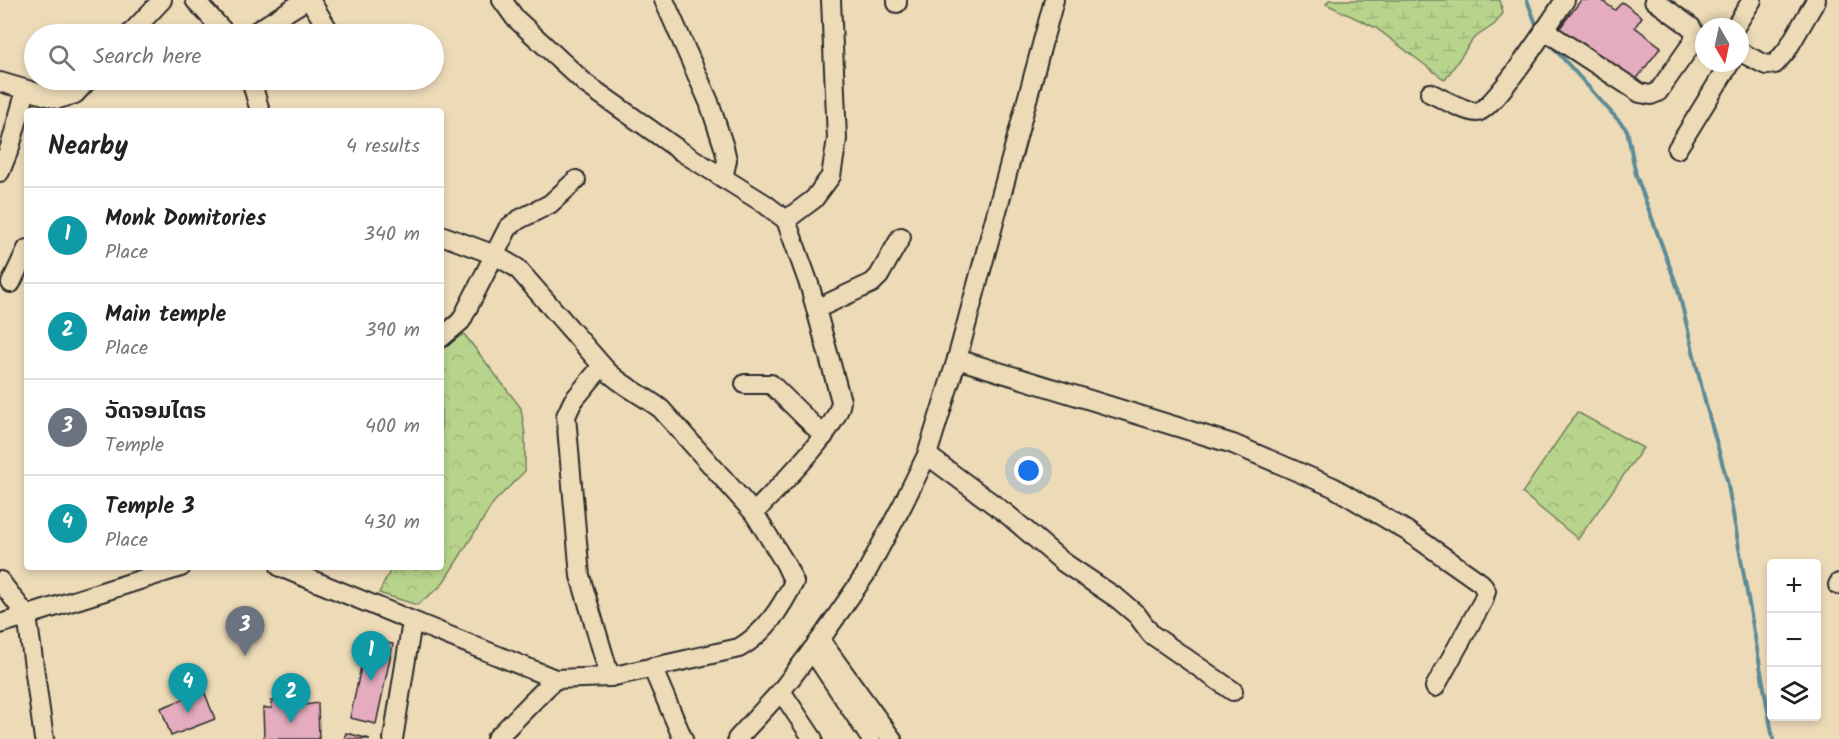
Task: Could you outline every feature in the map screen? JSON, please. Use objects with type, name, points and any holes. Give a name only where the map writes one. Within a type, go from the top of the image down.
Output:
[{"type":"street","points":[[139,24],[162,0]]},
{"type":"street","points":[[195,0],[217,24]]},
{"type":"street","points":[[268,24],[308,0],[324,24]]},
{"type":"street","points":[[502,0],[515,18],[586,84],[682,152],[786,220],[816,309],[841,401],[840,411],[824,436],[754,513]]},
{"type":"street","points":[[664,0],[709,102],[724,147],[727,160],[723,178]]},
{"type":"street","points":[[786,220],[814,199],[831,176],[837,139],[831,0]]},
{"type":"street","points":[[737,739],[781,691],[865,574],[927,455],[957,359],[1054,0]]},
{"type":"street","points":[[1430,93],[1474,112],[1483,111],[1508,82],[1565,0]]},
{"type":"street","points":[[1545,30],[1640,93],[1651,95],[1658,92],[1664,84],[1693,42],[1695,34],[1691,27],[1654,0]]},
{"type":"street","points":[[1741,18],[1752,0]]},
{"type":"street","points":[[1749,56],[1766,65],[1775,64],[1787,50],[1816,0]]},
{"type":"street","points":[[1677,149],[1724,72]]},
{"type":"street","points":[[0,82],[24,89]]},
{"type":"street","points":[[0,172],[10,147],[26,90],[69,104],[79,90]]},
{"type":"street","points":[[254,90],[259,108]]},
{"type":"street","points":[[444,335],[460,321],[508,228],[518,219],[550,204],[576,180]]},
{"type":"street","points":[[287,570],[555,679],[610,677],[739,648],[754,639],[783,604],[794,582],[754,513],[661,409],[648,398],[616,381],[517,268],[495,255],[444,237]]},
{"type":"street","points":[[816,309],[872,284],[901,237]]},
{"type":"street","points":[[10,283],[24,255]]},
{"type":"street","points":[[957,359],[1233,444],[1333,487],[1416,537],[1482,582],[1486,591],[1483,601],[1435,687]]},
{"type":"street","points":[[602,366],[573,400],[566,416],[580,576],[610,677]]},
{"type":"street","points":[[746,384],[771,384],[824,436]]},
{"type":"street","points":[[927,455],[1008,515],[1063,562],[1118,599],[1137,615],[1151,634],[1233,691]]},
{"type":"street","points":[[0,624],[172,570]]},
{"type":"street","points":[[0,581],[27,616],[44,739]]},
{"type":"street","points":[[393,739],[412,622]]},
{"type":"street","points":[[816,645],[872,739]]},
{"type":"street","points":[[816,645],[892,739]]},
{"type":"street","points":[[652,667],[682,739]]},
{"type":"street","points":[[496,739],[555,679]]},
{"type":"street","points":[[781,691],[813,739]]},
{"type":"green space","points":[[1329,0],[1500,0],[1503,13],[1495,24],[1473,39],[1445,80],[1376,28],[1326,4]]},
{"type":"green space","points":[[464,334],[521,408],[525,435],[525,471],[494,502],[441,586],[417,605],[379,593],[390,570],[444,570],[444,345]]},
{"type":"green space","points":[[1577,412],[1643,448],[1578,539],[1522,493]]},
{"type":"building","points":[[1581,0],[1601,0],[1615,10],[1622,2],[1642,17],[1635,27],[1661,47],[1632,85],[1559,29]]},
{"type":"building","points":[[367,639],[393,644],[376,724],[350,718]]},
{"type":"building","points":[[204,691],[215,719],[171,736],[161,708]]},
{"type":"building","points":[[305,699],[305,705],[318,703],[319,739],[264,739],[263,708],[272,708],[271,701]]},
{"type":"building","points":[[346,733],[370,739],[344,739]]},
{"type":"waterway","points":[[1527,0],[1536,24]]},
{"type":"waterway","points":[[1551,45],[1627,130],[1636,175],[1678,289],[1727,480],[1773,739]]},
{"type":"place","name":"ວັດຈອມໄຕຣ","points":[[245,656]]},
{"type":"place","name":"Monk Domitories","points":[[371,681]]},
{"type":"place","name":"Temple 3","points":[[188,713]]},
{"type":"place","name":"Main temple","points":[[291,723]]}]
